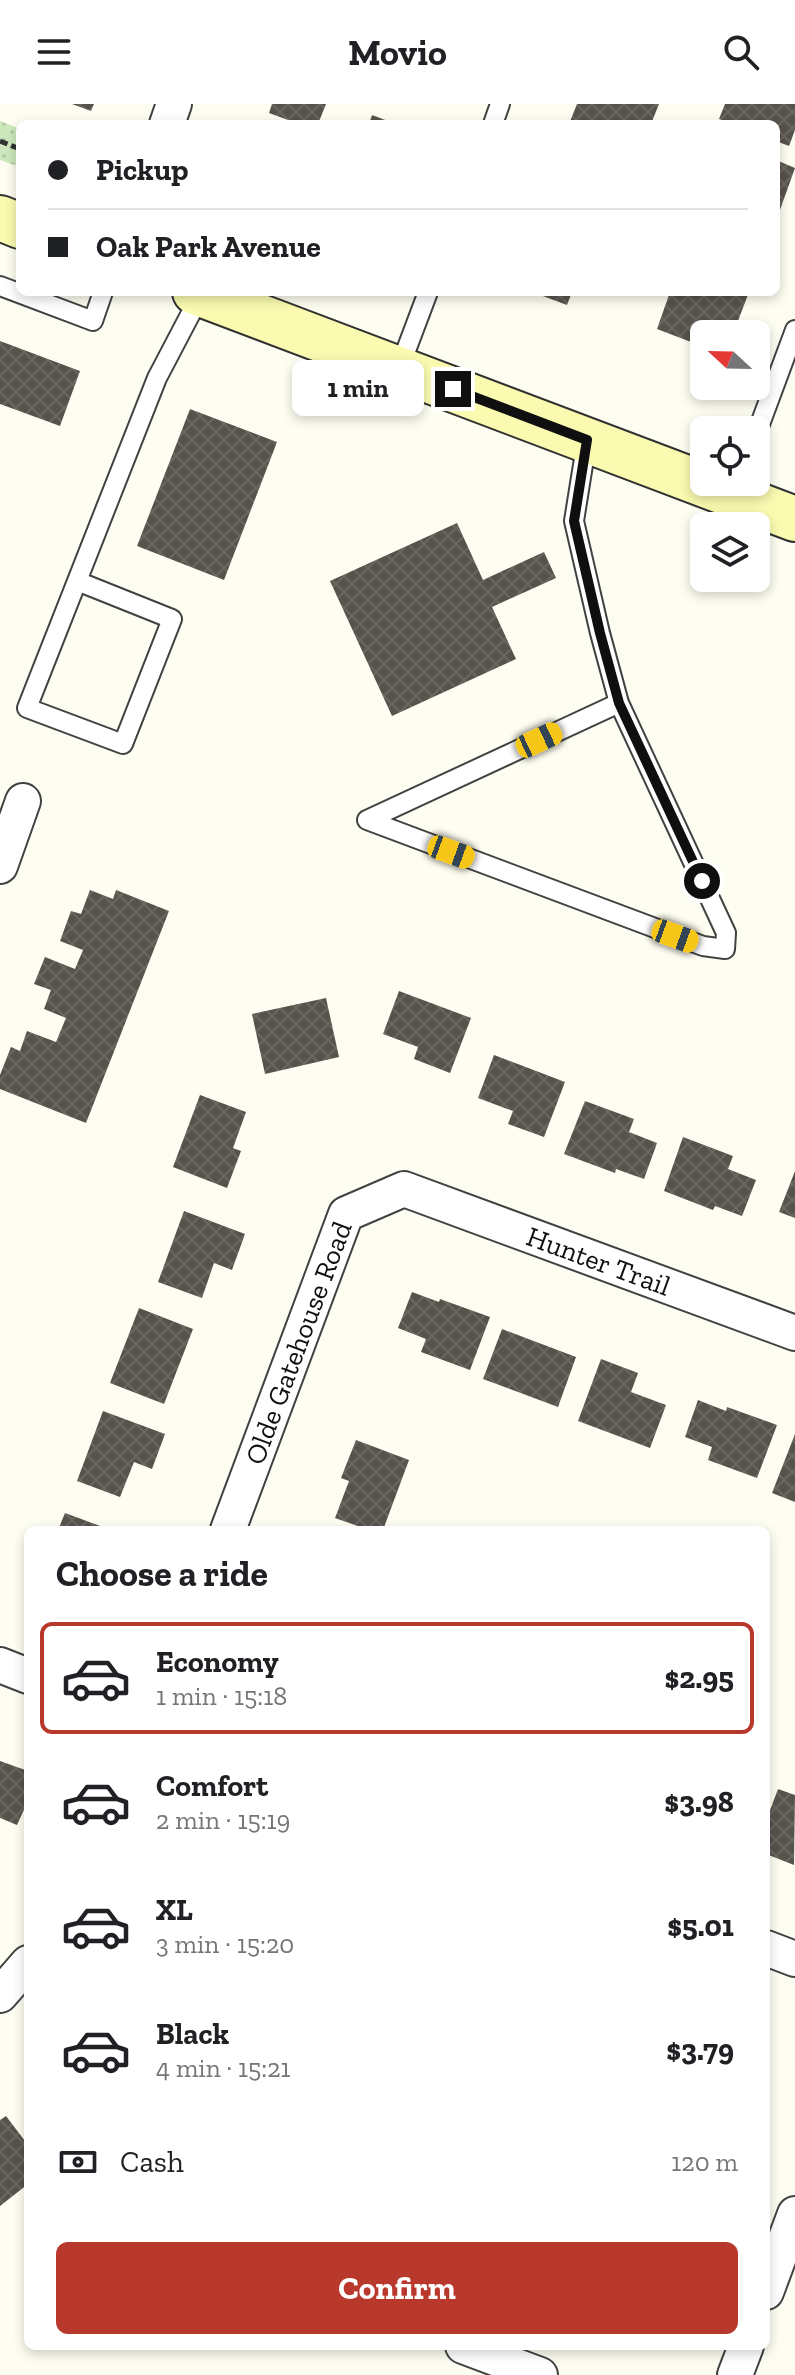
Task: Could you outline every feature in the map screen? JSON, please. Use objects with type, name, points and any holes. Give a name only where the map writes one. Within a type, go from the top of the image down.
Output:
[{"type":"street","points":[[206,296],[587,440],[690,474]]},
{"type":"street","points":[[750,496],[795,519]]},
{"type":"street","points":[[0,866],[23,801]]},
{"type":"street","name":"Hunter Trail","points":[[404,1189],[795,1333]]},
{"type":"street","name":"Olde Gatehouse Road","points":[[229,1526],[346,1214],[404,1189]]},
{"type":"street","points":[[0,1665],[24,1674]]},
{"type":"street","points":[[770,1950],[795,1959]]},
{"type":"street","points":[[0,1995],[24,1968]]},
{"type":"street","points":[[770,2281],[795,2214]]},
{"type":"street","points":[[474,2350],[540,2375]]},
{"type":"street","points":[[735,2375],[744,2350]]},
{"type":"lane","points":[[27,296],[93,321],[102,296]]},
{"type":"lane","points":[[77,581],[172,619],[123,744],[27,708],[77,581],[157,378],[197,296]]},
{"type":"lane","points":[[399,369],[426,296]]},
{"type":"lane","points":[[763,416],[795,330]]},
{"type":"lane","points":[[587,440],[574,521],[600,633],[619,703],[726,933],[725,949],[703,946],[367,820],[619,703]]},
{"type":"green space","points":[[0,121],[16,127],[16,166],[0,160]]},
{"type":"building","points":[[72,104],[94,104],[91,111]]},
{"type":"building","points":[[272,104],[326,104],[320,120],[288,120],[269,113]]},
{"type":"building","points":[[577,104],[659,104],[653,120],[571,120]]},
{"type":"building","points":[[725,104],[795,104],[795,130],[789,146],[780,143],[780,120],[719,119]]},
{"type":"building","points":[[780,162],[795,168],[780,210]]},
{"type":"building","points":[[543,296],[570,296],[567,305]]},
{"type":"building","points":[[669,296],[747,296],[738,320],[690,320],[690,342],[657,329]]},
{"type":"building","points":[[0,341],[80,371],[60,426],[0,404]]},
{"type":"building","points":[[190,409],[277,442],[224,580],[137,546]]},
{"type":"building","points":[[457,523],[483,580],[544,552],[556,578],[492,607],[516,659],[392,716],[330,581]]},
{"type":"building","points":[[90,890],[113,899],[116,890],[169,911],[86,1123],[0,1089],[0,1075],[11,1047],[20,1051],[27,1031],[56,1042],[66,1018],[44,1009],[51,990],[34,984],[45,957],[75,969],[83,950],[60,941],[71,911],[81,914]]},
{"type":"building","points":[[399,991],[471,1018],[450,1073],[414,1059],[418,1047],[383,1034]]},
{"type":"building","points":[[326,998],[339,1057],[265,1074],[252,1014]]},
{"type":"building","points":[[494,1055],[565,1082],[544,1137],[508,1124],[513,1111],[478,1098]]},
{"type":"building","points":[[200,1095],[246,1112],[233,1148],[241,1151],[227,1188],[173,1167]]},
{"type":"building","points":[[585,1101],[634,1119],[629,1132],[657,1143],[644,1179],[616,1169],[615,1173],[564,1154]]},
{"type":"building","points":[[683,1137],[733,1156],[728,1169],[756,1180],[742,1216],[715,1206],[713,1210],[664,1191]]},
{"type":"building","points":[[795,1171],[795,1218],[779,1212]]},
{"type":"building","points":[[184,1211],[245,1234],[232,1270],[214,1263],[202,1298],[158,1282]]},
{"type":"building","points":[[412,1292],[490,1317],[470,1370],[421,1352],[426,1339],[398,1328]]},
{"type":"building","points":[[139,1308],[193,1329],[164,1404],[110,1383]]},
{"type":"building","points":[[502,1329],[576,1357],[558,1407],[483,1379]]},
{"type":"building","points":[[601,1359],[638,1373],[631,1392],[666,1405],[650,1448],[578,1421]]},
{"type":"building","points":[[698,1400],[777,1425],[757,1478],[708,1460],[712,1447],[685,1437]]},
{"type":"building","points":[[103,1411],[165,1434],[152,1469],[134,1462],[120,1497],[77,1481]]},
{"type":"building","points":[[795,1434],[795,1502],[772,1493]]},
{"type":"building","points":[[356,1440],[409,1460],[384,1526],[358,1526],[335,1518],[349,1481],[341,1478]]},
{"type":"building","points":[[65,1513],[100,1526],[60,1526]]},
{"type":"building","points":[[0,1761],[24,1770],[24,1810],[17,1825],[0,1818]]},
{"type":"building","points":[[778,1789],[795,1795],[794,1865],[770,1856],[770,1810]]},
{"type":"building","points":[[6,2116],[24,2140],[24,2187],[0,2206],[0,2120]]},
{"type":"route","points":[[453,389],[587,440],[574,521],[600,633],[619,703],[702,881]]}]
